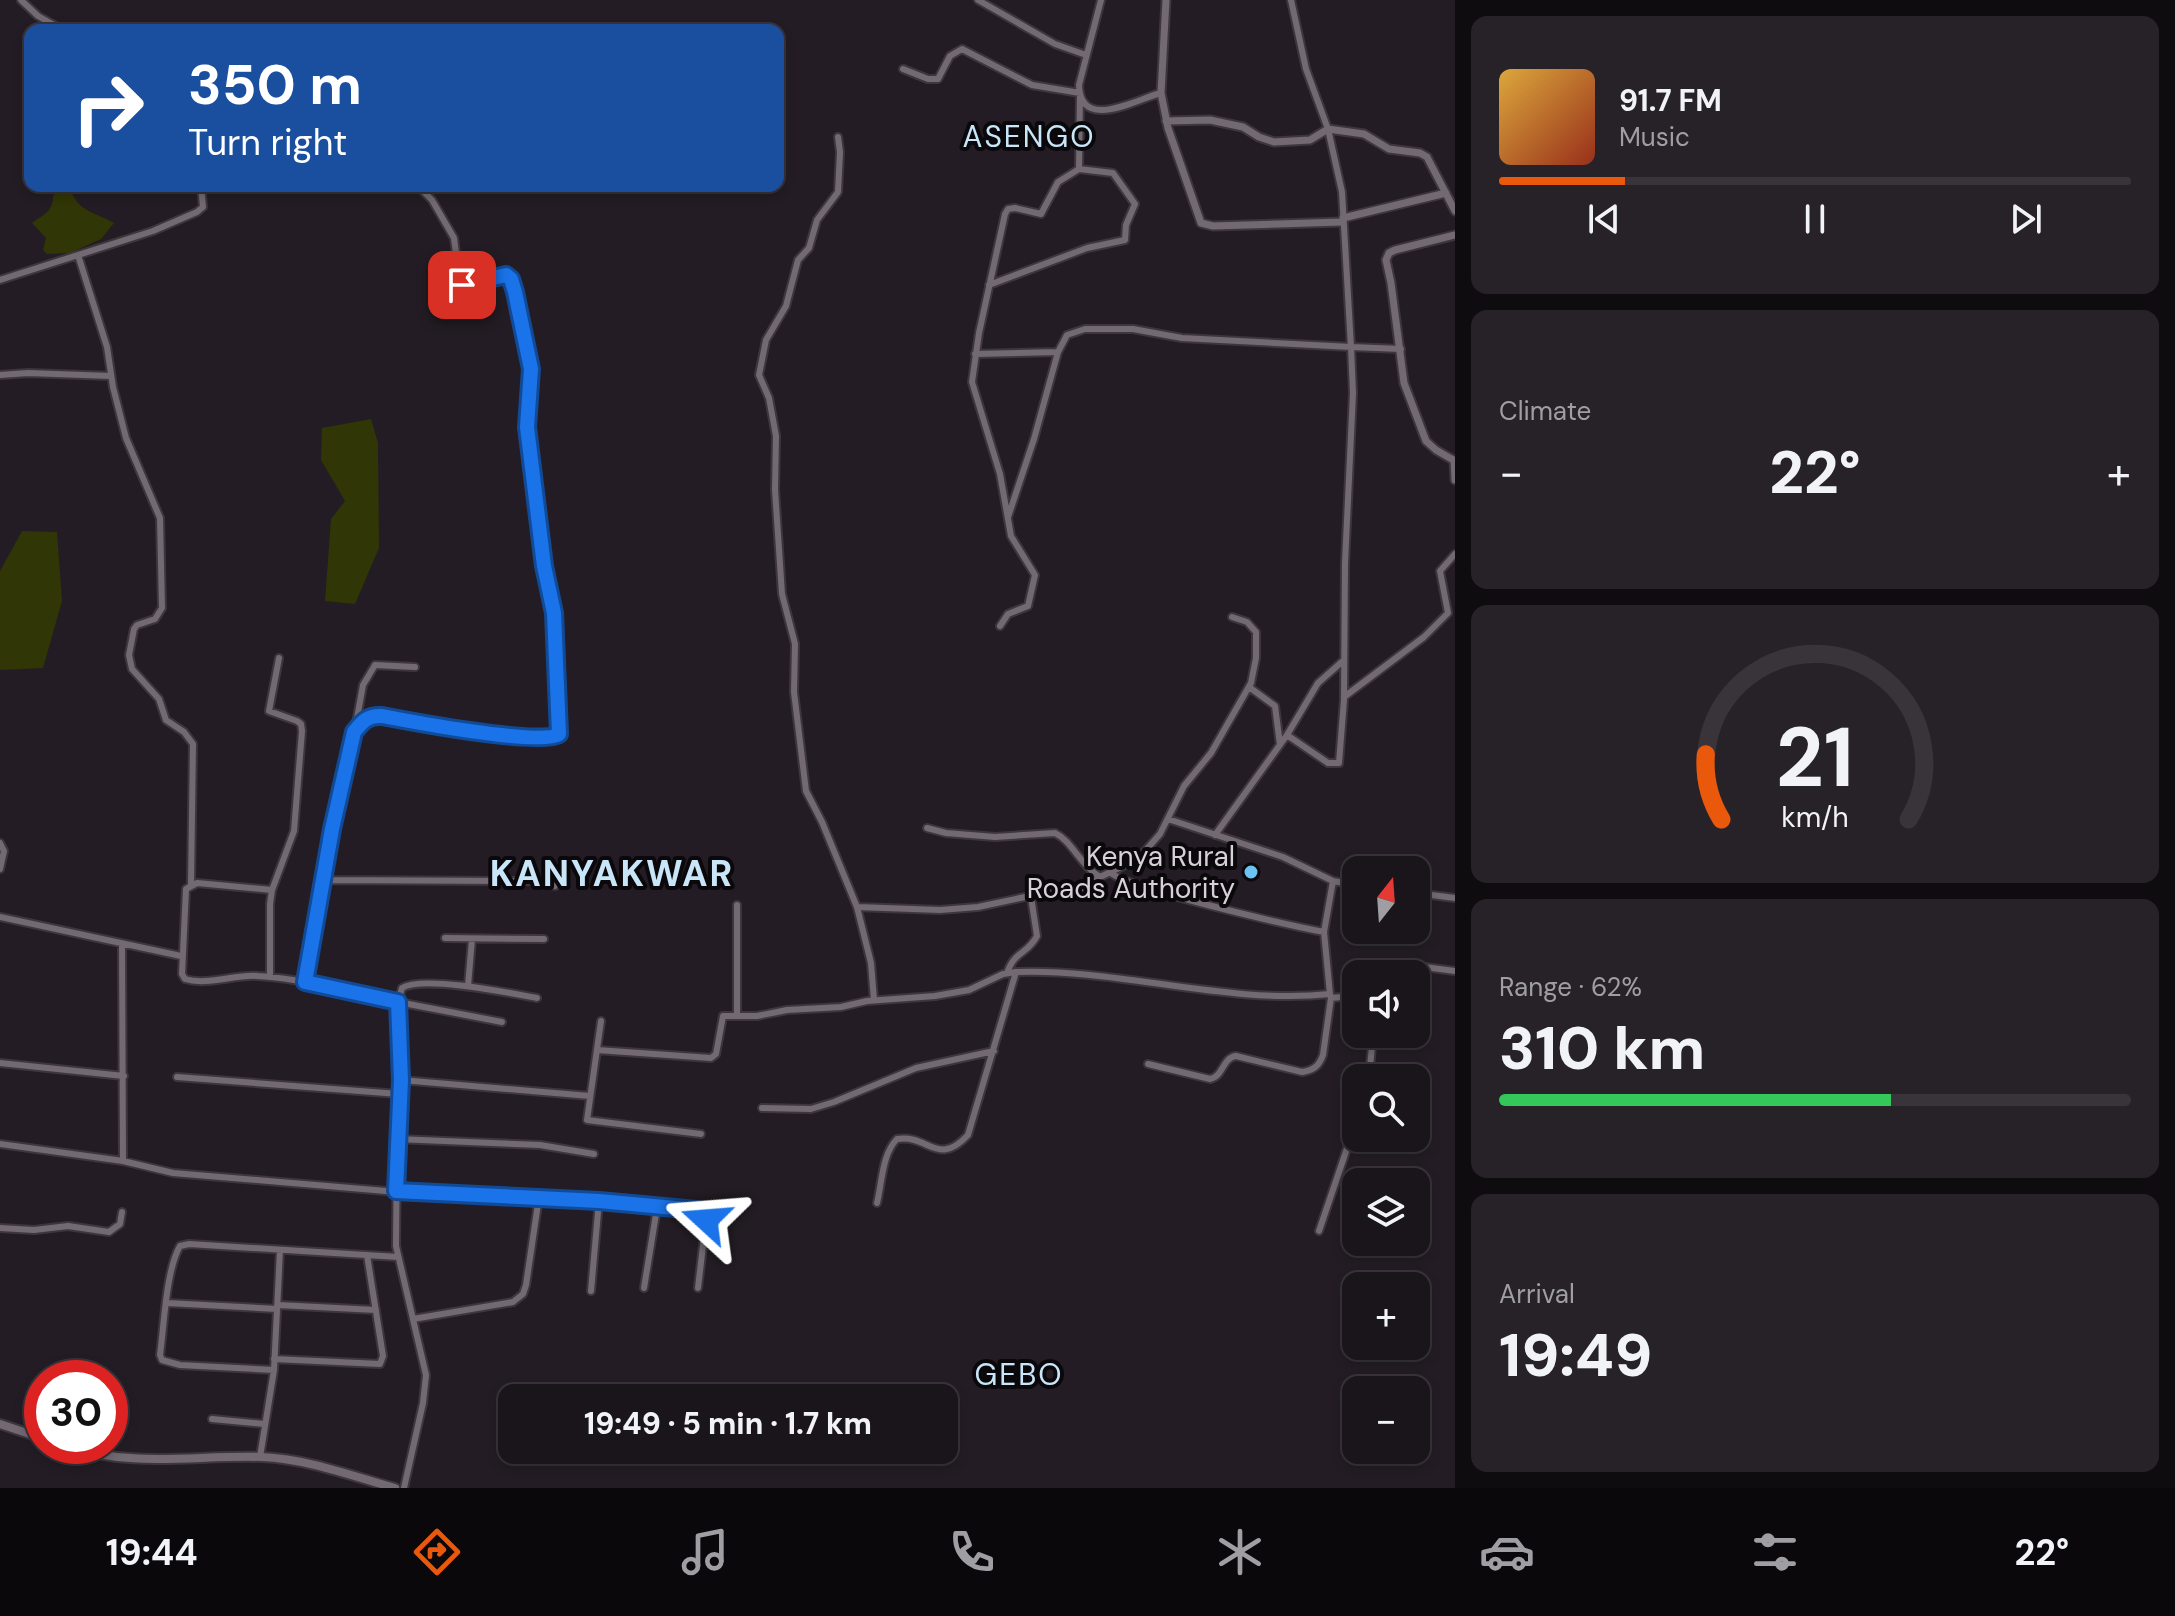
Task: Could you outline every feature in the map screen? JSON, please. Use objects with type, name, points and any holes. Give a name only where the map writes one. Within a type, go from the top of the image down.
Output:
[{"type":"main road","points":[[0,1424],[24,1432]]},
{"type":"main road","points":[[128,1459],[260,1457],[309,1464],[395,1488]]},
{"type":"street","points":[[21,0],[52,24]]},
{"type":"street","points":[[978,0],[1055,44],[1086,55]]},
{"type":"street","points":[[1079,169],[1080,93],[1086,55],[1101,0]]},
{"type":"street","points":[[1166,0],[1161,93],[1166,121],[1201,223],[1213,226],[1342,220],[1446,193]]},
{"type":"street","points":[[1287,735],[1328,763],[1339,763],[1344,697],[1347,514],[1353,393],[1342,192],[1328,129],[1306,69],[1291,0]]},
{"type":"street","points":[[903,69],[928,79],[938,79],[950,56],[962,49],[1032,85],[1080,93],[1088,104],[1099,111],[1134,104],[1161,93]]},
{"type":"street","points":[[1166,121],[1210,120],[1243,127],[1274,142],[1310,140],[1328,129],[1364,134],[1389,149],[1423,154],[1455,211]]},
{"type":"street","points":[[838,137],[838,192],[817,220],[809,248],[798,260],[786,306],[766,340],[759,375],[769,398],[776,436],[775,490],[782,594],[795,644],[794,692],[806,791],[857,907],[871,963],[874,1000]]},
{"type":"street","points":[[989,285],[1087,248],[1126,239],[1126,225],[1135,204],[1119,178],[1109,172],[1079,169],[1058,182],[1041,214],[1008,209],[997,244],[975,354],[972,382],[997,464],[1011,536],[1033,570],[1035,579],[1028,606],[1008,614],[1000,626]]},
{"type":"street","points":[[0,280],[153,231],[197,212],[203,207],[202,192]]},
{"type":"street","points":[[354,732],[373,715],[550,739],[558,737],[560,731],[554,613],[544,566],[527,427],[531,369],[515,292],[511,279],[506,275],[468,286],[460,284],[454,238],[424,192]]},
{"type":"street","points":[[1455,235],[1395,250],[1386,258],[1404,383],[1421,430],[1432,447],[1455,460],[1455,480]]},
{"type":"street","points":[[78,255],[107,347],[126,438],[160,518],[162,608],[155,619],[134,629],[129,655],[135,675],[159,699],[166,720],[184,732],[193,744],[191,884],[184,897],[182,974],[189,981],[238,975],[305,982],[502,1022]]},
{"type":"street","points":[[1008,517],[1058,352],[1067,335],[1085,329],[1133,329],[1182,338],[1401,349]]},
{"type":"street","points":[[975,354],[1058,352]]},
{"type":"street","points":[[0,375],[111,376]]},
{"type":"street","points":[[1344,697],[1424,637],[1448,613],[1440,571],[1455,554]]},
{"type":"street","points":[[857,907],[960,909],[1085,888],[1143,856],[1168,819],[1184,786],[1211,753],[1255,673],[1256,632],[1247,622],[1232,617]]},
{"type":"street","points":[[270,977],[268,933],[272,890],[294,831],[302,731],[297,721],[269,711],[279,658]]},
{"type":"street","points":[[1215,835],[1287,735],[1318,683],[1344,660]]},
{"type":"street","points":[[305,982],[332,829],[363,685],[375,665],[415,667]]},
{"type":"street","points":[[1249,687],[1275,706],[1280,745]]},
{"type":"street","points":[[1168,819],[1283,857],[1342,883]]},
{"type":"street","points":[[927,828],[946,833],[995,837],[1055,833],[1061,836],[1084,866],[1100,877]]},
{"type":"street","points":[[0,843],[4,851],[0,869]]},
{"type":"street","points":[[1110,872],[1117,878],[1164,893],[1324,932]]},
{"type":"street","points":[[325,880],[534,881],[555,886]]},
{"type":"street","points":[[1148,1064],[1210,1079],[1218,1075],[1227,1060],[1236,1056],[1302,1072],[1310,1071],[1320,1063],[1330,996],[1324,932],[1333,881]]},
{"type":"street","points":[[191,884],[272,890]]},
{"type":"street","points":[[1430,895],[1455,898]]},
{"type":"street","points":[[1007,973],[1015,955],[1030,947],[1037,936],[1031,897]]},
{"type":"street","points":[[737,905],[737,1016]]},
{"type":"street","points":[[0,917],[181,956]]},
{"type":"street","points":[[445,938],[544,939]]},
{"type":"street","points":[[468,986],[472,939]]},
{"type":"street","points":[[122,945],[123,1161]]},
{"type":"street","points":[[1430,968],[1455,971]]},
{"type":"street","points":[[877,1203],[886,1160],[891,1145],[897,1139],[910,1139],[930,1149],[944,1151],[956,1146],[968,1135],[1016,972]]},
{"type":"street","points":[[597,1050],[711,1058],[716,1054],[721,1017],[955,993],[1016,972],[1148,982],[1247,994],[1342,996]]},
{"type":"street","points":[[404,1488],[426,1387],[424,1363],[398,1257],[396,1191],[401,1080],[398,1002],[402,988],[407,984],[468,986],[537,998]]},
{"type":"street","points":[[601,1021],[586,1116],[588,1121],[701,1134]]},
{"type":"street","points":[[762,1108],[811,1109],[916,1068],[994,1051]]},
{"type":"street","points":[[0,1063],[124,1076]]},
{"type":"street","points":[[177,1077],[399,1094]]},
{"type":"street","points":[[401,1080],[590,1096]]},
{"type":"street","points":[[397,1139],[540,1145],[594,1154]]},
{"type":"street","points":[[0,1144],[123,1161],[173,1173],[697,1210],[705,1216],[698,1288]]},
{"type":"street","points":[[1319,1231],[1346,1152]]},
{"type":"street","points":[[413,1319],[519,1299],[526,1285],[539,1197]]},
{"type":"street","points":[[591,1291],[599,1201]]},
{"type":"street","points":[[644,1288],[657,1208]]},
{"type":"street","points":[[0,1228],[34,1230],[68,1226],[109,1232],[120,1224],[122,1212]]},
{"type":"street","points":[[274,1370],[180,1365],[162,1360],[160,1355],[167,1303],[175,1255],[180,1246],[189,1244],[398,1257]]},
{"type":"street","points":[[260,1457],[274,1370],[280,1250]]},
{"type":"street","points":[[274,1359],[380,1364],[383,1356],[367,1255]]},
{"type":"street","points":[[167,1303],[376,1310]]},
{"type":"street","points":[[212,1419],[265,1424]]},
{"type":"green space","points":[[71,192],[82,207],[114,223],[101,239],[70,253],[47,254],[43,250],[46,238],[32,223],[49,210],[54,194]]},
{"type":"green space","points":[[371,419],[378,443],[379,548],[355,604],[325,601],[331,519],[345,501],[321,460],[322,428]]},
{"type":"green space","points":[[22,531],[57,532],[62,601],[43,668],[0,670],[0,571]]},
{"type":"place","name":"Kenya Rural Roads Authority","points":[[1251,872]]},
{"type":"district","name":"ASENGO","points":[[1029,137]]},
{"type":"district","name":"KANYAKWAR","points":[[612,873]]},
{"type":"district","name":"GEBO","points":[[1019,1375]]},
{"type":"route","points":[[462,285],[506,275],[510,277],[515,292],[532,378],[527,427],[544,566],[554,613],[560,731],[558,737],[550,739],[458,729],[373,715],[361,723],[354,732],[332,829],[305,982],[398,1002],[401,1080],[396,1191],[599,1201],[697,1210],[703,1213],[706,1220]]}]
